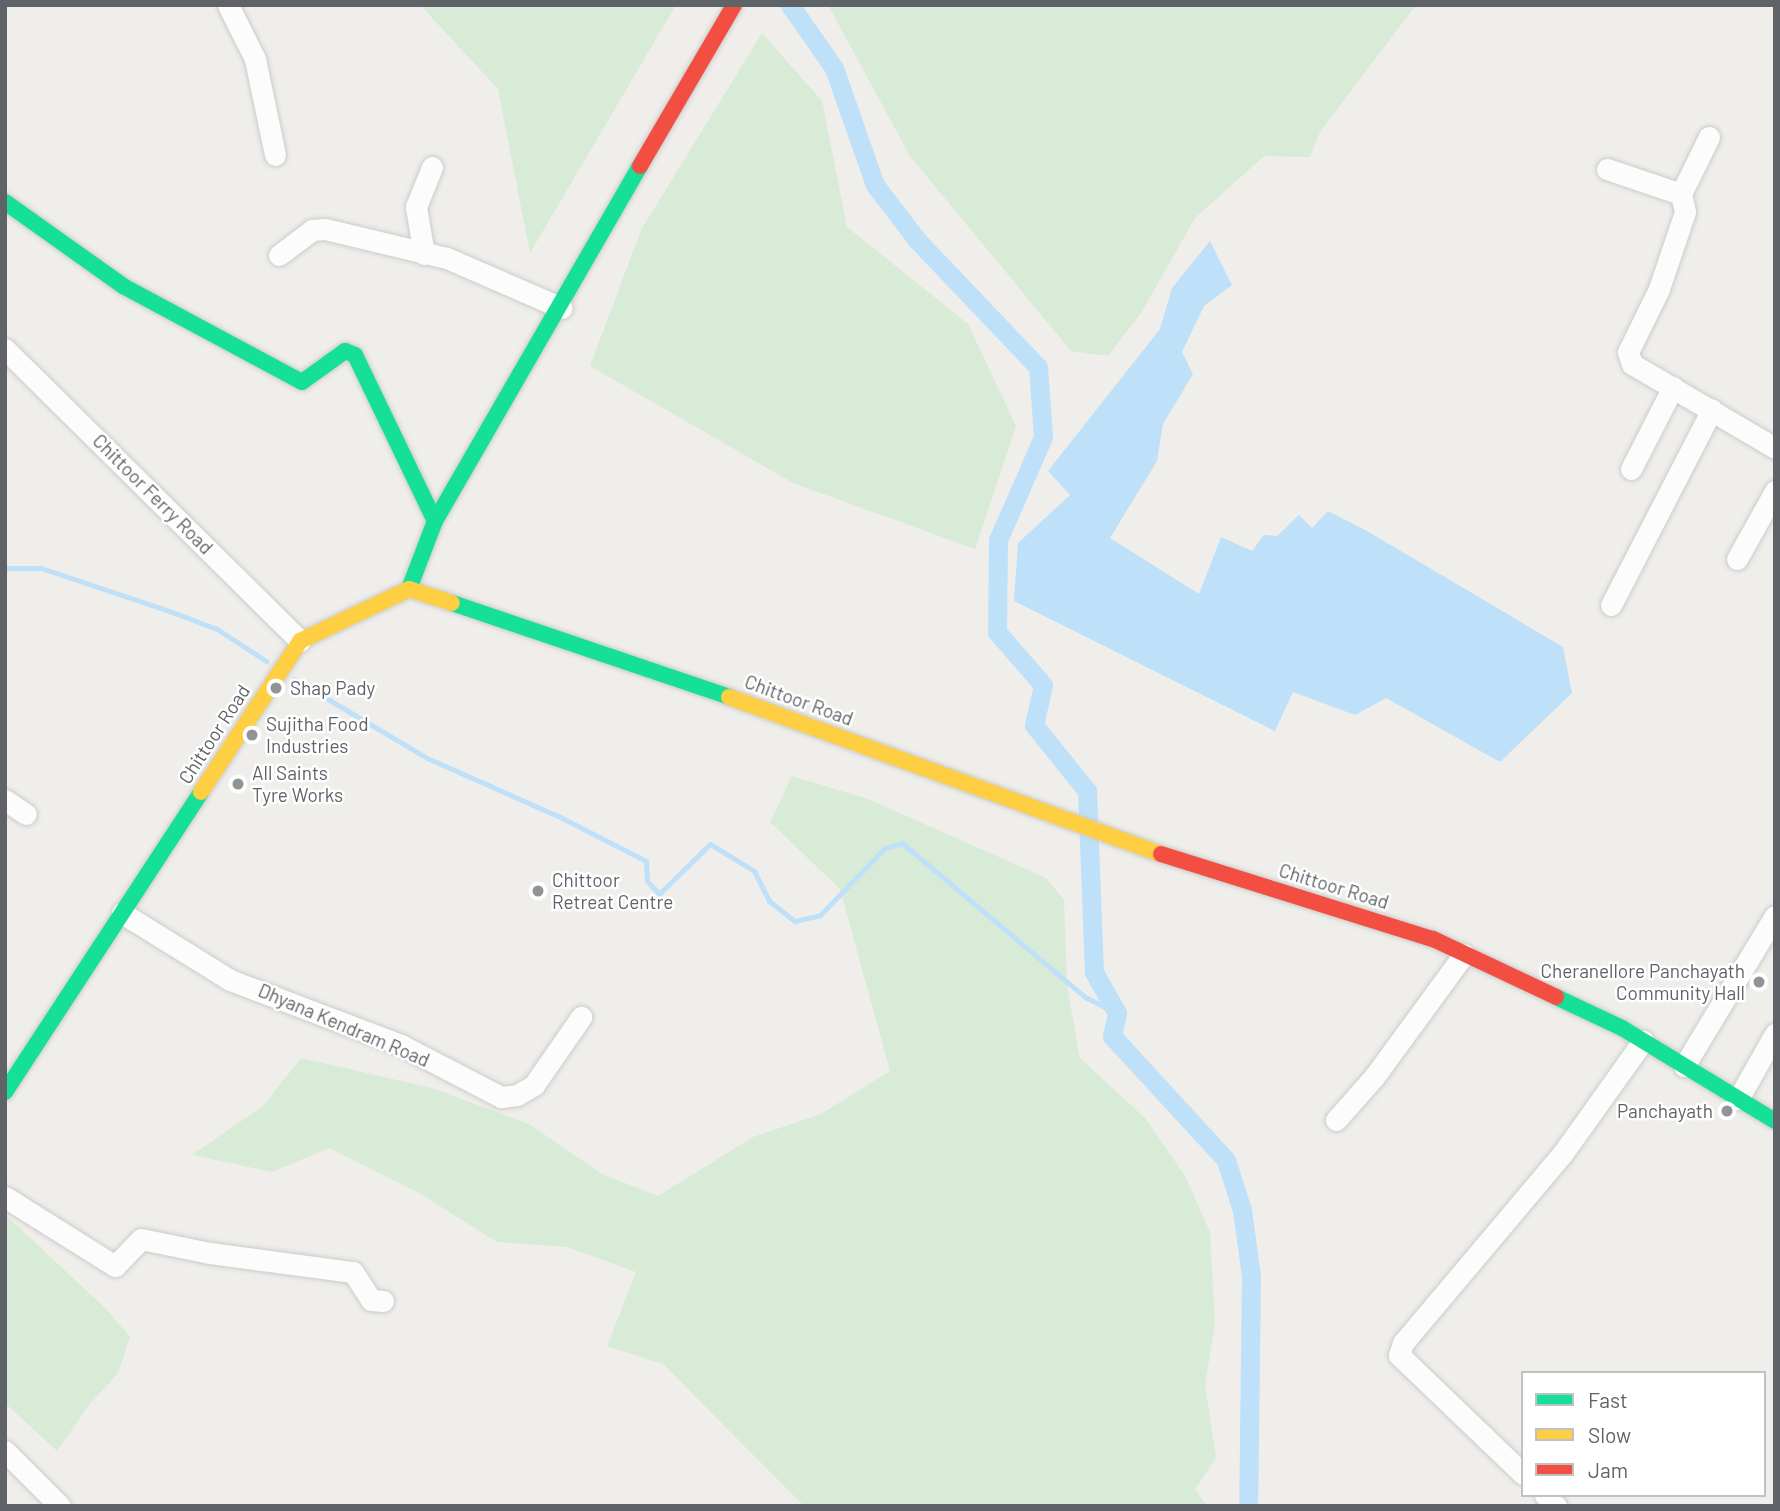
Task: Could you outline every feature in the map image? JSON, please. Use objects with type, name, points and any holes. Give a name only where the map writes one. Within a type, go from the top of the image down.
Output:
[{"type":"main road","points":[[300,640],[409,589],[435,521],[562,308],[700,60],[734,5]]},
{"type":"main road","points":[[5,202],[123,286],[163,304],[302,382],[345,351],[355,355],[435,521]]},
{"type":"main road","name":"Chittoor Road","points":[[409,589],[621,657],[1122,842],[1433,939],[1643,1041],[1775,1121]]},
{"type":"main road","name":"Chittoor Road","points":[[5,1092],[300,640]]},
{"type":"street","points":[[228,5],[255,59],[275,155]]},
{"type":"street","points":[[1709,137],[1681,194],[1685,212],[1677,238],[1629,352],[1632,364],[1775,448]]},
{"type":"street","points":[[424,254],[416,207],[432,167]]},
{"type":"street","points":[[1607,169],[1681,194]]},
{"type":"street","points":[[279,255],[312,230],[325,229],[489,274],[562,308]]},
{"type":"street","name":"Chittoor Ferry Road","points":[[5,349],[300,640]]},
{"type":"street","points":[[1630,469],[1673,387]]},
{"type":"street","points":[[1611,605],[1712,409]]},
{"type":"street","points":[[1737,559],[1775,491]]},
{"type":"street","points":[[5,800],[26,814]]},
{"type":"street","name":"Dhyana Kendram Road","points":[[122,913],[230,980],[401,1045],[501,1097],[517,1095],[534,1085],[581,1017]]},
{"type":"street","points":[[1685,1066],[1775,916]]},
{"type":"street","points":[[1336,1120],[1374,1077],[1464,954]]},
{"type":"street","points":[[1738,1099],[1775,1034]]},
{"type":"street","points":[[1521,1472],[1399,1355],[1403,1343],[1563,1153],[1643,1041]]},
{"type":"street","points":[[5,1198],[115,1266],[141,1239],[210,1253],[353,1272],[371,1300],[383,1301]]},
{"type":"street","points":[[5,1451],[60,1506]]},
{"type":"green space","points":[[420,5],[676,5],[530,253],[498,89]]},
{"type":"green space","points":[[828,5],[1416,5],[1320,132],[1310,157],[1264,156],[1195,218],[1141,313],[1108,356],[1071,351],[910,156]]},
{"type":"green space","points":[[762,33],[822,101],[847,227],[968,324],[1016,426],[975,549],[793,483],[590,366],[641,230]]},
{"type":"green space","points":[[792,776],[868,799],[1046,878],[1064,900],[1067,986],[1080,1058],[1146,1119],[1185,1176],[1210,1232],[1215,1324],[1205,1384],[1216,1458],[1195,1489],[1207,1506],[804,1506],[663,1364],[607,1346],[636,1272],[567,1247],[497,1242],[419,1193],[329,1148],[272,1172],[192,1155],[263,1106],[301,1058],[432,1088],[529,1124],[602,1174],[658,1196],[753,1137],[821,1114],[890,1071],[840,889],[770,822]]},
{"type":"green space","points":[[9,1218],[107,1310],[130,1337],[118,1373],[89,1405],[57,1451],[5,1403],[5,1220]]},
{"type":"water","points":[[1210,241],[1232,285],[1204,306],[1182,352],[1193,374],[1163,424],[1157,461],[1110,538],[1199,594],[1221,537],[1252,551],[1264,535],[1277,536],[1299,515],[1312,528],[1328,511],[1367,531],[1563,647],[1572,693],[1500,762],[1386,698],[1355,715],[1293,692],[1275,731],[1014,601],[1018,543],[1070,495],[1048,471],[1160,329],[1172,288]]},
{"type":"waterway","points":[[790,5],[834,68],[875,185],[917,240],[1038,367],[1043,437],[998,540],[997,632],[1043,685],[1034,725],[1087,791],[1094,972],[1117,1013],[1112,1036],[1226,1160],[1242,1210],[1251,1276],[1248,1506]]},
{"type":"waterway","points":[[5,568],[41,568],[175,613],[217,629],[266,661]]},
{"type":"waterway","points":[[294,679],[427,758],[558,816],[646,861],[647,881],[659,894],[710,844],[754,871],[769,901],[795,921],[820,915],[885,848],[902,843],[1085,997],[1117,1013]]},
{"type":"traffic: fast","points":[[409,589],[435,521],[640,166]]},
{"type":"traffic: fast","points":[[5,202],[123,286],[302,382],[345,351],[355,355],[435,521]]},
{"type":"traffic: fast","points":[[452,603],[729,697]]},
{"type":"traffic: fast","points":[[5,1092],[201,792]]},
{"type":"traffic: fast","points":[[1556,997],[1622,1028],[1775,1121]]},
{"type":"traffic: slow","points":[[201,792],[300,641],[409,589],[452,603]]},
{"type":"traffic: slow","points":[[729,697],[1161,854]]},
{"type":"traffic: jam","points":[[640,166],[734,5]]},
{"type":"traffic: jam","points":[[1161,854],[1433,939],[1556,997]]},
{"type":"place","name":"Shap Pady","points":[[276,688]]},
{"type":"place","name":"Sujitha Food Industries","points":[[252,735]]},
{"type":"place","name":"All Saints Tyre Works","points":[[238,784]]},
{"type":"place","name":"Chittoor Retreat Centre","points":[[538,891]]},
{"type":"place","name":"Cheranellore Panchayath Community Hall","points":[[1759,982]]},
{"type":"place","name":"Panchayath","points":[[1727,1111]]}]
